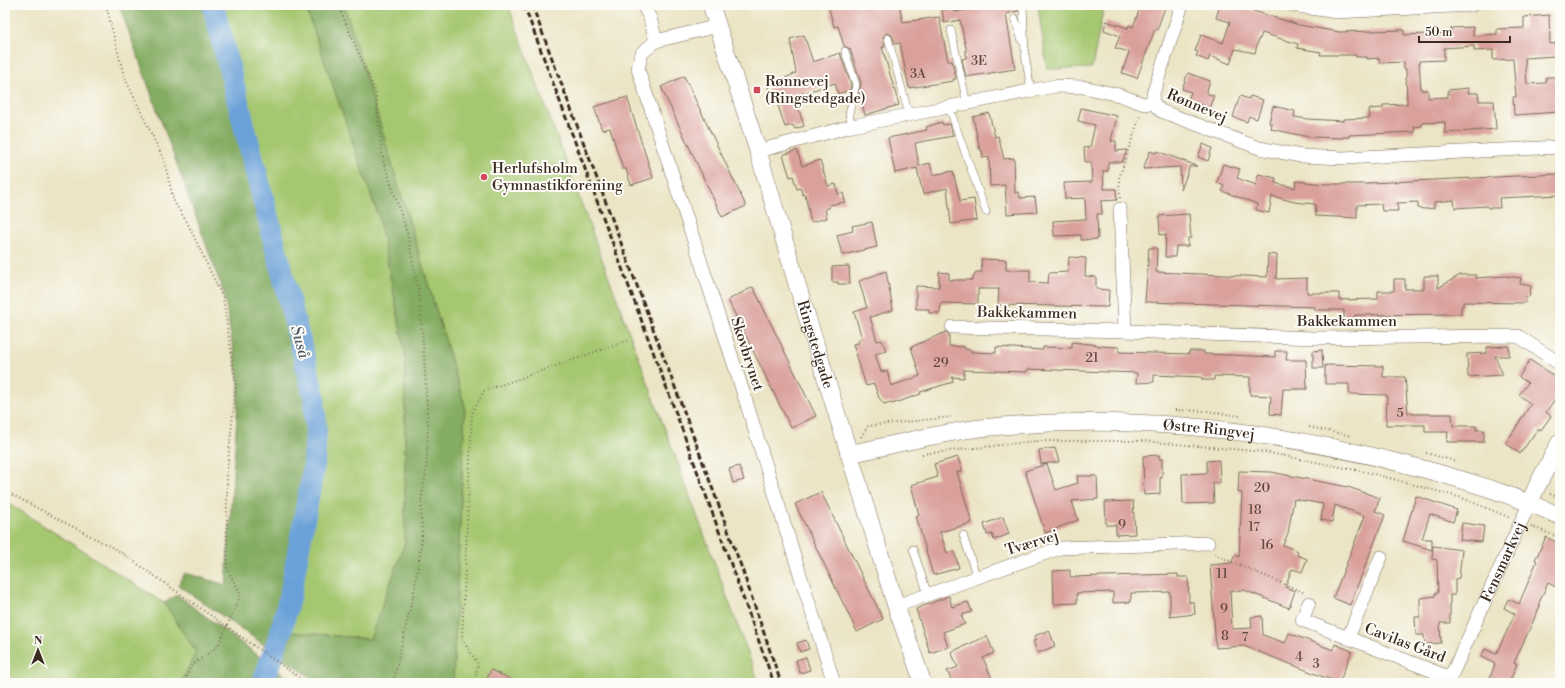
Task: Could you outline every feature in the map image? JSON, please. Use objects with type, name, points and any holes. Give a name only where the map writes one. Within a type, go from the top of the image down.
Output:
[{"type":"street","points":[[644,5],[650,18],[656,41]]},
{"type":"street","name":"Ringstedgade","points":[[711,5],[758,151],[896,606],[923,683]]},
{"type":"street","points":[[1148,103],[1153,94],[1182,5]]},
{"type":"street","points":[[1292,5],[1336,12],[1472,5]]},
{"type":"street","name":"Skovbrynet","points":[[718,26],[656,41],[642,53],[638,69],[738,376],[834,683]]},
{"type":"street","name":"Rønnevej","points":[[758,151],[852,126],[1055,86],[1083,87],[1148,103],[1161,111],[1259,148],[1301,156],[1343,158],[1560,147]]},
{"type":"street","points":[[1120,209],[1125,331]]},
{"type":"street","name":"Bakkekammen","points":[[952,327],[1125,331],[1314,338],[1518,336],[1560,364]]},
{"type":"street","name":"Østre Ringvej","points":[[849,454],[947,433],[983,428],[1069,423],[1174,425],[1279,437],[1365,454],[1450,476],[1530,502],[1560,516]]},
{"type":"street","name":"Fensmarkvej","points":[[1449,680],[1536,488],[1560,442]]},
{"type":"street","name":"Tværvej","points":[[896,606],[1060,548],[1208,543]]},
{"type":"street","name":"Cavilas Gård","points":[[1348,638],[1381,557]]},
{"type":"street","name":"Cavilas Gård","points":[[1309,603],[1302,620],[1449,680]]},
{"type":"lane","points":[[1023,5],[1025,54]]},
{"type":"lane","points":[[1015,18],[1025,54],[1031,91]]},
{"type":"lane","points":[[951,30],[967,104]]},
{"type":"lane","points":[[888,38],[909,115]]},
{"type":"lane","points":[[845,51],[856,85],[849,114],[852,126]]},
{"type":"lane","points":[[949,107],[986,212]]},
{"type":"lane","points":[[963,535],[977,578]]},
{"type":"lane","points":[[913,550],[928,595]]},
{"type":"path","points":[[106,5],[124,76],[164,160],[174,202],[187,222],[223,298],[236,385],[227,471],[227,569],[241,594],[218,646],[191,666],[184,683]]},
{"type":"path","points":[[338,5],[375,91],[383,160],[407,232],[418,292],[424,356],[428,427],[426,472],[421,501],[422,539],[415,587],[393,683]]},
{"type":"path","points":[[1120,209],[1119,178],[1148,103]]},
{"type":"path","points":[[474,683],[478,664],[462,639],[472,413],[484,391],[629,340]]},
{"type":"path","points":[[915,455],[1037,441],[1143,441],[1265,452],[1371,473],[1455,496],[1560,538]]},
{"type":"path","points":[[5,491],[118,551],[308,683]]},
{"type":"path","points":[[1208,543],[1216,555],[1304,591],[1309,603]]},
{"type":"green space","points":[[119,5],[213,5],[314,396],[316,429],[314,465],[291,591],[282,631],[370,639],[405,543],[405,353],[379,218],[305,5],[344,5],[465,406],[453,683],[319,683],[178,585],[185,573],[226,585],[239,384],[224,294]]},
{"type":"green space","points":[[213,5],[305,5],[379,218],[405,353],[405,543],[370,639],[281,631],[291,591],[314,465],[316,429],[314,396]]},
{"type":"green space","name":"Herlufsholm Gymnastikforening","points":[[344,5],[508,5],[759,683],[453,683],[465,406]]},
{"type":"green space","points":[[1038,5],[1104,5],[1092,68],[1047,69]]},
{"type":"green space","points":[[5,501],[164,603],[196,652],[181,683],[5,683]]},
{"type":"green space","points":[[177,595],[295,683],[181,683],[196,652],[164,603]]},
{"type":"building","points":[[828,5],[899,5],[903,22],[939,17],[948,61],[952,61],[956,79],[953,79],[953,81],[909,88],[900,43],[895,44],[892,35],[886,33],[883,37],[885,47],[882,47],[899,105],[865,115],[859,94],[861,83],[850,49],[844,46],[838,26],[834,27]]},
{"type":"building","points":[[996,5],[1018,5],[1018,11],[1006,14],[1015,69],[966,77],[962,59],[966,58],[966,48],[960,20],[944,23],[942,10],[953,8],[954,12]]},
{"type":"building","points":[[1141,5],[1166,5],[1157,30],[1155,29],[1137,78],[1122,73],[1129,52],[1115,48],[1120,36],[1104,30],[1106,21],[1128,28],[1129,25],[1133,27]]},
{"type":"building","points":[[1220,5],[1234,5],[1299,25],[1339,32],[1404,30],[1404,35],[1451,33],[1451,28],[1473,27],[1473,36],[1497,34],[1497,29],[1524,28],[1524,17],[1549,15],[1550,44],[1556,43],[1556,56],[1525,58],[1527,84],[1546,83],[1546,77],[1559,77],[1560,112],[1514,115],[1513,97],[1516,97],[1513,59],[1493,60],[1493,50],[1474,51],[1474,46],[1444,48],[1444,60],[1419,61],[1421,90],[1428,90],[1428,98],[1448,97],[1448,90],[1468,88],[1468,93],[1478,93],[1479,101],[1494,101],[1496,129],[1445,133],[1445,122],[1422,123],[1422,126],[1414,127],[1415,132],[1349,135],[1349,137],[1343,138],[1309,137],[1271,129],[1272,124],[1269,123],[1273,106],[1295,111],[1294,117],[1343,121],[1343,119],[1370,118],[1369,109],[1383,108],[1383,105],[1407,104],[1406,69],[1404,69],[1404,62],[1380,63],[1379,58],[1367,59],[1367,57],[1356,57],[1356,55],[1320,55],[1321,52],[1297,48],[1298,44],[1262,33],[1255,53],[1235,49],[1230,64],[1210,56],[1208,61],[1196,56],[1198,52],[1195,51],[1201,35],[1223,43],[1230,22],[1216,18]]},
{"type":"building","points":[[804,35],[813,62],[840,53],[851,85],[850,90],[838,94],[835,83],[798,95],[800,107],[798,107],[804,126],[795,129],[793,125],[785,127],[777,102],[773,103],[768,86],[796,73],[790,39]]},
{"type":"building","points":[[1188,73],[1210,81],[1206,93],[1214,96],[1209,108],[1188,100],[1191,92],[1182,89]]},
{"type":"building","points":[[684,76],[746,206],[722,217],[661,87]]},
{"type":"building","points":[[1240,96],[1249,99],[1250,96],[1263,100],[1257,119],[1249,116],[1247,122],[1233,117]]},
{"type":"building","points":[[627,97],[653,178],[631,185],[626,169],[623,169],[610,128],[602,130],[594,107]]},
{"type":"building","points":[[1081,108],[1117,116],[1111,141],[1116,141],[1116,151],[1127,150],[1122,162],[1108,162],[1108,171],[1103,171],[1104,189],[1116,189],[1117,200],[1101,201],[1102,214],[1097,214],[1098,239],[1081,240],[1081,235],[1054,236],[1053,221],[1086,219],[1085,198],[1065,199],[1064,183],[1092,182],[1091,162],[1085,162],[1084,148],[1090,147],[1095,125],[1078,121]]},
{"type":"building","points":[[989,113],[995,137],[998,136],[1004,159],[1014,158],[1015,193],[1019,192],[1020,198],[1035,197],[1037,212],[1007,214],[1005,185],[990,186],[989,157],[983,158],[973,117]]},
{"type":"building","points":[[942,122],[943,125],[950,124],[953,136],[915,143],[919,166],[930,163],[933,175],[953,171],[960,201],[974,199],[977,220],[951,224],[947,188],[923,194],[917,168],[895,173],[888,138],[927,130],[926,127]]},
{"type":"building","points":[[1203,144],[1212,148],[1208,161],[1198,157]]},
{"type":"building","points":[[797,150],[802,166],[820,160],[828,186],[836,184],[838,194],[843,193],[845,202],[829,205],[829,208],[825,209],[827,218],[811,222],[805,194],[803,195],[800,188],[797,189],[793,176],[790,177],[783,155]]},
{"type":"building","points":[[1150,151],[1156,153],[1157,151],[1197,166],[1190,166],[1181,190],[1180,167],[1143,169]]},
{"type":"building","points":[[1223,164],[1240,169],[1237,178],[1256,185],[1258,174],[1276,178],[1275,183],[1295,188],[1296,181],[1326,184],[1369,184],[1560,174],[1560,195],[1499,198],[1500,208],[1488,208],[1487,206],[1455,208],[1454,200],[1434,202],[1434,208],[1425,209],[1418,208],[1418,202],[1397,203],[1398,211],[1382,211],[1381,204],[1357,205],[1357,218],[1316,216],[1315,204],[1294,202],[1272,196],[1269,213],[1256,210],[1257,204],[1222,191],[1224,186],[1217,183]]},
{"type":"building","points":[[1189,214],[1191,238],[1188,238],[1188,246],[1176,246],[1175,257],[1165,257],[1166,234],[1160,235],[1159,216]]},
{"type":"building","points":[[872,222],[877,247],[842,255],[837,235],[853,231],[852,226]]},
{"type":"building","points":[[1149,248],[1157,248],[1156,272],[1267,277],[1268,254],[1277,255],[1276,279],[1307,278],[1307,293],[1339,293],[1339,300],[1378,299],[1378,291],[1394,291],[1394,279],[1405,279],[1405,289],[1424,289],[1424,276],[1438,276],[1438,288],[1460,275],[1476,275],[1476,278],[1506,276],[1521,278],[1520,284],[1531,286],[1529,297],[1526,296],[1525,303],[1463,302],[1463,306],[1461,306],[1461,314],[1355,315],[1355,324],[1344,324],[1344,310],[1315,310],[1315,307],[1145,302]]},
{"type":"building","points":[[1069,257],[1086,258],[1085,276],[1096,277],[1096,289],[1109,290],[1108,307],[998,305],[999,289],[978,289],[978,304],[941,303],[940,313],[929,313],[929,309],[916,309],[916,286],[939,287],[939,272],[949,273],[949,280],[972,280],[976,272],[982,272],[981,259],[1006,260],[1006,270],[1030,270],[1030,282],[1048,283],[1049,273],[1068,272]]},
{"type":"building","points":[[849,266],[850,284],[838,284],[838,282],[832,282],[832,267]]},
{"type":"building","points":[[886,271],[893,310],[870,317],[877,341],[882,340],[886,351],[875,354],[881,372],[887,371],[891,386],[920,376],[911,347],[946,332],[949,334],[949,346],[965,347],[965,349],[971,350],[971,352],[996,353],[996,347],[1043,350],[1043,347],[1072,348],[1072,342],[1098,346],[1119,347],[1119,352],[1189,354],[1189,351],[1204,351],[1204,354],[1275,357],[1275,351],[1287,351],[1286,360],[1306,360],[1307,389],[1283,389],[1281,415],[1270,414],[1271,396],[1250,395],[1250,377],[1214,376],[1214,380],[1202,380],[1202,377],[1154,375],[1154,382],[1136,383],[1137,373],[1027,369],[1027,372],[964,370],[964,378],[952,377],[953,382],[920,392],[921,394],[892,404],[891,402],[884,404],[879,398],[874,384],[866,386],[853,344],[859,343],[858,340],[862,338],[854,312],[867,308],[859,281]]},
{"type":"building","points":[[753,287],[816,416],[791,428],[728,300]]},
{"type":"building","points":[[1509,346],[1509,356],[1495,356],[1503,375],[1468,377],[1467,354],[1487,353],[1487,347]]},
{"type":"building","points":[[1322,350],[1323,368],[1313,368],[1313,351]]},
{"type":"building","points":[[1530,360],[1557,378],[1554,381],[1560,385],[1560,392],[1546,412],[1551,416],[1541,430],[1537,430],[1520,454],[1506,443],[1531,404],[1519,395],[1528,383],[1519,377]]},
{"type":"building","points":[[1325,365],[1383,366],[1383,377],[1405,377],[1408,413],[1452,414],[1453,426],[1476,426],[1476,430],[1484,430],[1484,442],[1447,442],[1448,432],[1425,432],[1425,425],[1386,425],[1387,395],[1349,394],[1349,384],[1325,384]]},
{"type":"building","points":[[1055,448],[1059,462],[1041,464],[1039,450]]},
{"type":"building","points":[[1159,455],[1159,459],[1162,459],[1160,494],[1144,495],[1143,456]]},
{"type":"building","points":[[958,457],[962,471],[957,472],[972,523],[940,532],[947,553],[954,551],[959,568],[933,575],[916,516],[919,515],[911,485],[938,477],[934,464]]},
{"type":"building","points":[[1219,460],[1220,483],[1213,483],[1214,503],[1183,504],[1182,474],[1207,473],[1207,461]]},
{"type":"building","points":[[1047,464],[1056,490],[1078,483],[1077,476],[1097,476],[1098,499],[1072,501],[1078,520],[1045,533],[1025,471]]},
{"type":"building","points":[[739,466],[744,480],[733,483],[729,469]]},
{"type":"building","points":[[1239,471],[1271,472],[1348,487],[1380,498],[1375,511],[1385,515],[1350,605],[1333,598],[1365,516],[1335,505],[1332,522],[1321,520],[1323,504],[1294,499],[1288,533],[1283,545],[1298,551],[1297,555],[1307,559],[1302,572],[1292,569],[1285,587],[1295,591],[1289,608],[1244,590],[1230,591],[1232,629],[1252,628],[1251,617],[1262,616],[1263,635],[1285,643],[1289,633],[1333,650],[1335,644],[1352,651],[1339,683],[1244,646],[1216,648],[1210,565],[1231,563],[1235,555],[1239,557],[1242,493],[1238,492]]},
{"type":"building","points":[[821,492],[883,619],[857,632],[795,504]]},
{"type":"building","points":[[1416,496],[1457,510],[1453,522],[1430,514],[1422,539],[1432,539],[1432,550],[1403,541]]},
{"type":"building","points":[[1133,501],[1135,534],[1116,535],[1116,525],[1106,525],[1105,502]]},
{"type":"building","points":[[1003,517],[1009,534],[994,540],[992,534],[987,535],[984,524]]},
{"type":"building","points":[[1462,523],[1484,526],[1482,542],[1460,540]]},
{"type":"building","points":[[1546,537],[1560,544],[1560,589],[1548,583],[1538,605],[1540,606],[1514,663],[1517,664],[1509,683],[1488,683],[1495,664],[1481,657],[1485,649],[1496,654],[1515,614],[1504,608],[1508,599],[1519,604],[1537,561],[1535,560]]},
{"type":"building","points":[[1433,546],[1462,550],[1459,578],[1455,579],[1455,595],[1450,595],[1450,623],[1440,623],[1441,643],[1425,644],[1424,635],[1416,635],[1415,617],[1420,617],[1420,598],[1435,596],[1435,593],[1438,593],[1437,560],[1432,559]]},
{"type":"building","points":[[1070,570],[1070,577],[1178,574],[1178,577],[1188,577],[1189,602],[1194,602],[1195,614],[1170,617],[1170,592],[1131,593],[1131,602],[1113,603],[1113,592],[1077,593],[1077,603],[1054,604],[1053,571]]},
{"type":"building","points":[[949,596],[952,607],[968,602],[972,612],[961,615],[965,624],[943,632],[948,647],[930,653],[916,609]]},
{"type":"building","points":[[1049,630],[1055,646],[1038,653],[1033,641],[1036,640],[1034,636]]},
{"type":"building","points":[[987,636],[994,653],[983,658],[994,683],[953,683],[947,671],[958,667],[951,652]]},
{"type":"building","points":[[806,640],[809,649],[800,652],[797,643]]},
{"type":"building","points":[[806,657],[810,670],[800,673],[796,660]]},
{"type":"building","points":[[491,670],[519,683],[485,683]]},
{"type":"waterway","name":"Suså","points":[[213,5],[314,396],[316,429],[314,465],[291,591],[281,631],[263,683]]},
{"type":"railway","points":[[524,5],[683,432],[774,683]]},
{"type":"railway","points":[[532,5],[741,566],[781,683]]},
{"type":"place","name":"Rønnevej (Ringstedgade)","points":[[757,90]]},
{"type":"place","name":"Herlufsholm Gymnastikforening","points":[[484,177]]}]
